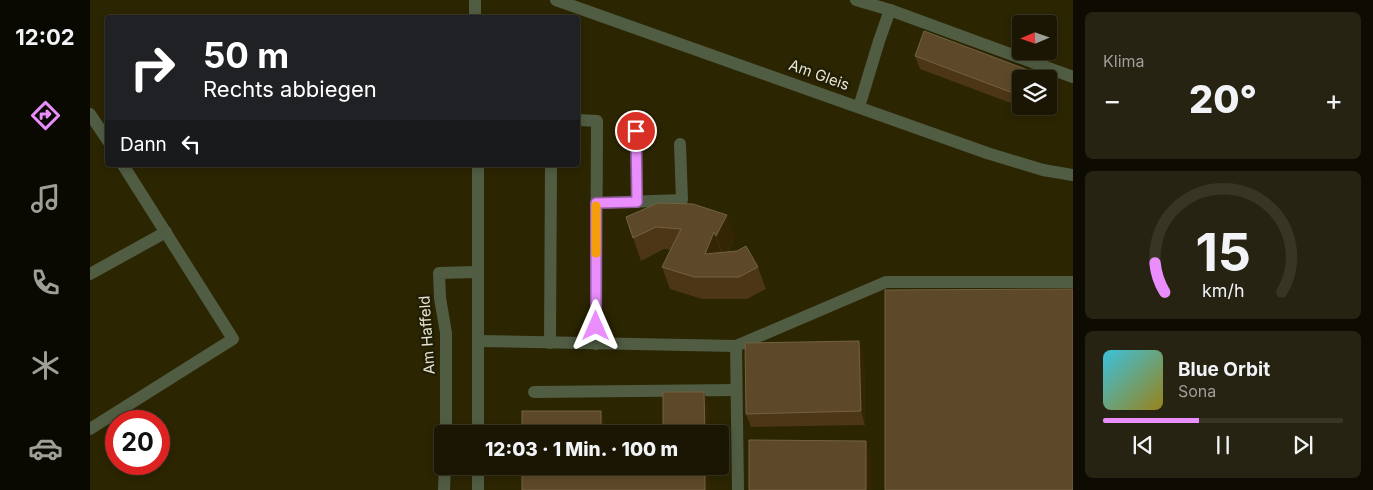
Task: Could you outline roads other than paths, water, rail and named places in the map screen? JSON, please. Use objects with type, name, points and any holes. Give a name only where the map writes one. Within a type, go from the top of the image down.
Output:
[{"type":"street","points":[[475,0],[475,15]]},
{"type":"street","name":"Am Gleis","points":[[556,0],[987,153],[1044,170],[1073,175]]},
{"type":"street","points":[[856,0],[890,10],[1073,77]]},
{"type":"street","points":[[859,107],[890,10]]},
{"type":"street","points":[[90,114],[105,136]]},
{"type":"street","points":[[580,120],[597,121],[596,344]]},
{"type":"street","points":[[636,131],[637,202]]},
{"type":"street","points":[[596,203],[682,200],[680,144]]},
{"type":"street","points":[[90,429],[234,339],[124,167]]},
{"type":"street","points":[[478,167],[478,425]]},
{"type":"street","points":[[550,343],[551,167]]},
{"type":"street","points":[[90,274],[166,232]]},
{"type":"street","name":"Am Haffeld","points":[[446,425],[446,333],[440,298],[439,272],[477,272]]},
{"type":"street","points":[[478,341],[736,346],[886,282],[1073,282]]},
{"type":"street","points":[[736,346],[738,490]]},
{"type":"street","points":[[534,392],[736,390]]},
{"type":"street","points":[[444,490],[445,475]]},
{"type":"street","points":[[478,475],[478,490]]}]
